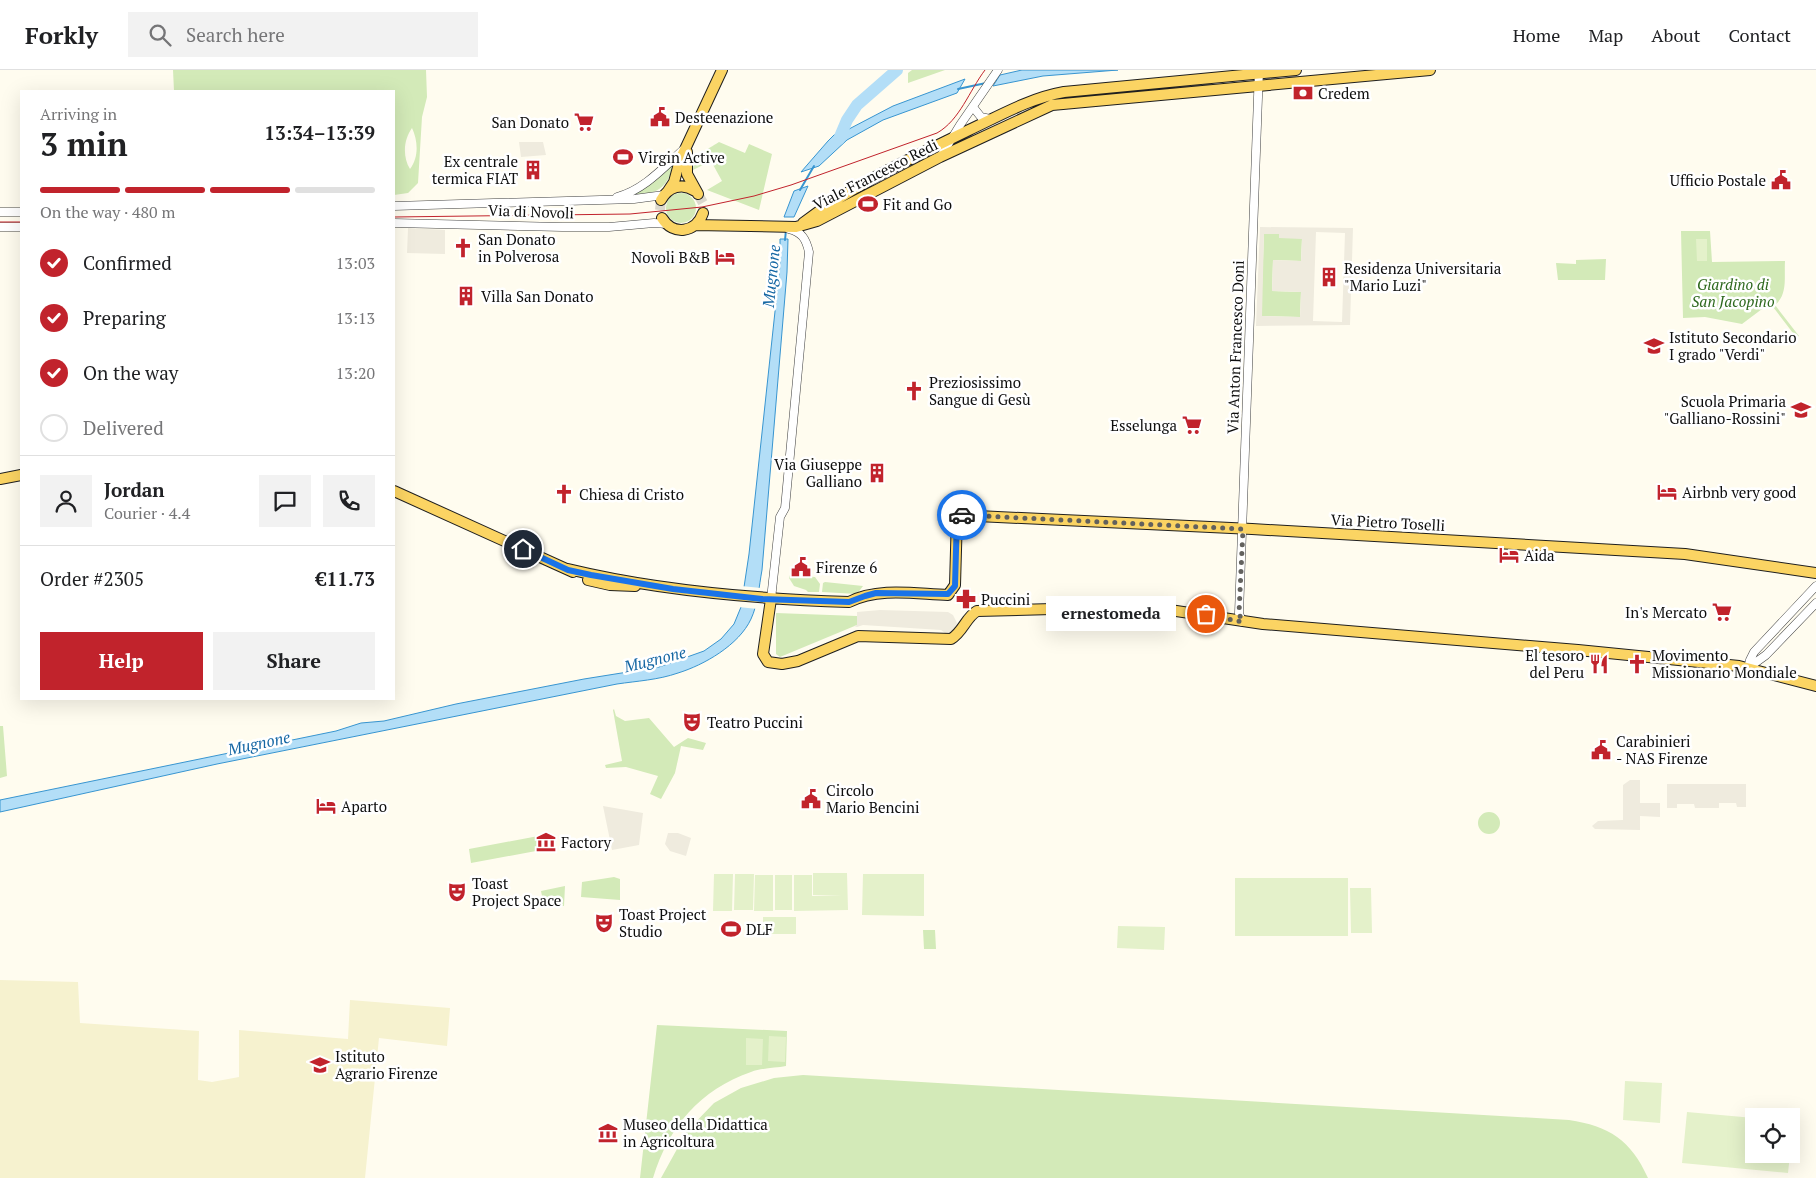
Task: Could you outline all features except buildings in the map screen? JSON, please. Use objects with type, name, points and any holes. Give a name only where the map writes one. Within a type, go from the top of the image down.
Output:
[{"type":"main road","points":[[664,195],[674,182],[679,164],[722,70]]},
{"type":"main road","name":"Viale Francesco Redi","points":[[795,228],[833,200],[854,188],[992,119],[1033,100],[1052,94],[1259,72],[1296,70]]},
{"type":"main road","name":"Viale Francesco Redi","points":[[795,228],[822,219],[941,156],[1052,105],[1430,70]]},
{"type":"main road","name":"Via di Novoli","points":[[664,195],[682,186],[690,188],[698,194],[687,172],[687,146]]},
{"type":"main road","points":[[695,225],[704,213],[719,225]]},
{"type":"main road","name":"Via di Novoli","points":[[664,221],[673,228],[682,230],[695,225],[795,228]]},
{"type":"main road","points":[[0,479],[20,475]]},
{"type":"main road","points":[[395,491],[568,570],[652,586],[766,599],[763,654],[766,661],[774,664],[788,664],[798,661],[858,636],[951,639],[960,632],[971,615],[977,611],[1089,608],[1163,609],[1206,614],[1242,622],[1578,650],[1748,668],[1816,686]]},
{"type":"main road","name":"Via Pietro Toselli","points":[[766,599],[849,602],[876,593],[948,594],[955,586],[957,515],[1685,554],[1816,573]]},
{"type":"street","points":[[941,156],[983,91],[994,70]]},
{"type":"street","name":"Via Anton Francesco Doni","points":[[1242,622],[1239,613],[1259,72]]},
{"type":"street","points":[[973,107],[981,118],[992,119]]},
{"type":"street","points":[[607,200],[626,195],[639,187],[687,146]]},
{"type":"street","name":"Via di Novoli","points":[[395,206],[607,200],[649,198],[664,195]]},
{"type":"street","points":[[0,212],[20,212]]},
{"type":"street","name":"Via di Novoli","points":[[395,223],[609,227],[664,221]]},
{"type":"street","points":[[0,227],[20,227]]},
{"type":"street","points":[[766,599],[780,517],[785,508],[808,252],[805,240],[795,228]]},
{"type":"street","points":[[1748,668],[1754,652],[1816,586]]},
{"type":"street","points":[[1748,668],[1766,655],[1816,603]]},
{"type":"shaded area","points":[[519,142],[543,142],[546,155],[521,157]]},
{"type":"shaded area","points":[[1260,227],[1353,228],[1350,325],[1256,326]],"holes":[[[1316,232],[1345,233],[1342,322],[1313,321]],[[1264,234],[1279,234],[1279,238],[1302,239],[1301,261],[1273,260],[1272,291],[1301,292],[1300,317],[1262,316]]]},
{"type":"shaded area","points":[[408,228],[445,230],[445,254],[407,253]]},
{"type":"shaded area","points":[[880,610],[948,612],[953,615],[957,623],[955,629],[949,633],[941,630],[854,626],[857,625],[857,612]]},
{"type":"shaded area","points":[[1630,780],[1640,780],[1640,803],[1660,803],[1660,817],[1640,816],[1640,830],[1595,829],[1592,826],[1598,821],[1623,820],[1623,785]]},
{"type":"shaded area","points":[[1667,784],[1746,784],[1746,807],[1737,807],[1736,803],[1719,803],[1719,808],[1695,808],[1694,804],[1677,804],[1677,808],[1667,808]]},
{"type":"shaded area","points":[[603,806],[643,813],[639,845],[612,850]]},
{"type":"shaded area","points":[[668,833],[678,833],[691,838],[686,856],[670,851],[665,844]]},
{"type":"shaded area","points":[[0,980],[78,982],[80,1023],[199,1031],[198,1080],[212,1082],[239,1077],[239,1030],[348,1039],[350,1000],[450,1008],[447,1046],[379,1038],[365,1178],[0,1178]]},
{"type":"green space","points":[[173,70],[426,70],[427,97],[422,117],[418,183],[408,193],[395,195],[395,90],[174,90]],"holes":[[[412,128],[416,144],[415,159],[410,169],[407,164],[405,148],[407,137]]]},
{"type":"green space","points":[[912,70],[945,70],[908,83],[908,73]]},
{"type":"green space","points":[[719,142],[745,153],[749,144],[772,154],[759,210],[707,190],[722,181],[711,161],[693,170],[699,156]]},
{"type":"green space","points":[[670,164],[673,166],[671,174],[660,189],[634,195]]},
{"type":"green space","points":[[681,193],[692,197],[696,208],[692,219],[681,223],[670,219],[666,208],[670,197]]},
{"type":"green space","name":"Giardino di San Jacopino","points":[[1681,231],[1710,231],[1712,262],[1785,261],[1784,291],[1775,305],[1799,336],[1796,337],[1770,303],[1742,324],[1705,317],[1683,318]]},
{"type":"green space","points":[[1264,234],[1279,234],[1279,238],[1302,238],[1301,261],[1273,260],[1272,291],[1301,292],[1300,317],[1261,316]]},
{"type":"green space","points":[[1696,239],[1707,239],[1707,261],[1697,261]]},
{"type":"green space","points":[[1606,259],[1605,280],[1558,280],[1556,263],[1576,264],[1576,260]]},
{"type":"green space","points":[[790,575],[815,577],[820,584],[819,592],[808,592],[794,586],[789,578]]},
{"type":"green space","points":[[823,583],[863,586],[857,594],[822,592]]},
{"type":"green space","points":[[776,613],[857,616],[857,625],[780,657],[776,654]]},
{"type":"green space","points":[[614,709],[616,716],[625,721],[649,718],[674,747],[688,738],[706,743],[703,750],[681,746],[675,773],[661,799],[650,794],[658,776],[626,767],[606,768],[605,765],[622,761]]},
{"type":"green space","points":[[0,726],[3,726],[7,776],[0,778]]},
{"type":"green space","points":[[1489,812],[1497,815],[1500,823],[1497,831],[1489,834],[1481,831],[1478,823],[1481,815]]},
{"type":"green space","points":[[549,834],[552,848],[471,863],[469,849]]},
{"type":"green space","points":[[813,873],[847,873],[848,910],[794,911],[794,875],[812,875],[812,896],[842,895],[813,895]]},
{"type":"green space","name":"DLF","points":[[714,874],[733,874],[732,911],[713,911]]},
{"type":"green space","name":"DLF","points":[[735,874],[754,874],[753,910],[734,910]]},
{"type":"green space","points":[[863,874],[924,874],[924,916],[862,915]]},
{"type":"green space","points":[[755,875],[773,875],[773,911],[754,911]]},
{"type":"green space","points":[[775,875],[792,875],[792,910],[775,910]]},
{"type":"green space","points":[[614,877],[620,879],[620,900],[581,897],[582,882]]},
{"type":"green space","points":[[1235,878],[1348,878],[1348,936],[1235,936]]},
{"type":"green space","points":[[565,886],[564,906],[544,906],[541,891]]},
{"type":"green space","points":[[1350,888],[1371,888],[1372,933],[1351,933]]},
{"type":"green space","name":"DLF","points":[[763,917],[796,917],[796,934],[763,934]]},
{"type":"green space","points":[[1118,926],[1165,927],[1164,950],[1117,948]]},
{"type":"green space","points":[[923,930],[935,930],[936,949],[924,949]]},
{"type":"green space","points":[[657,1025],[787,1031],[786,1066],[751,1072],[716,1089],[689,1112],[678,1126],[668,1142],[653,1178],[640,1178]]},
{"type":"green space","points":[[769,1036],[786,1037],[785,1062],[768,1061]]},
{"type":"green space","points":[[746,1038],[763,1039],[762,1065],[746,1065]]},
{"type":"green space","points":[[803,1075],[1569,1120],[1596,1126],[1617,1137],[1634,1154],[1648,1178],[661,1178],[687,1131],[714,1103],[741,1088],[774,1078]]},
{"type":"green space","points":[[1625,1081],[1662,1083],[1660,1123],[1623,1120]]},
{"type":"green space","points":[[1687,1112],[1745,1117],[1745,1163],[1789,1163],[1788,1173],[1682,1163]]},
{"type":"water","points":[[1022,70],[1118,70],[1043,76],[993,86],[1000,75]]},
{"type":"water","points":[[965,79],[957,93],[883,120],[847,140],[819,166],[801,172],[834,135],[893,106]]},
{"type":"water","points":[[808,186],[794,217],[784,217],[794,191]]},
{"type":"water","points":[[780,239],[788,239],[787,272],[762,570],[757,601],[751,619],[738,637],[720,653],[699,665],[663,677],[617,684],[217,764],[0,812],[0,800],[336,731],[361,723],[384,721],[456,704],[584,679],[659,667],[704,651],[721,639],[734,624],[741,607],[749,554],[780,265]]},
{"type":"pier","points":[[741,586],[761,588],[758,609],[738,607]]},
{"type":"waterway","points":[[839,139],[847,120],[857,105],[897,70]]},
{"type":"waterway","name":"Mugnone","points":[[958,89],[986,83]]},
{"type":"waterway","name":"Mugnone","points":[[800,190],[814,166]]},
{"type":"waterway","name":"Mugnone","points":[[785,240],[786,230]]},
{"type":"tunnel","points":[[698,194],[703,203],[703,213]]},
{"type":"tunnel","points":[[661,200],[660,210],[662,218]]},
{"type":"tram line","points":[[395,217],[630,214],[702,207],[754,196],[791,185],[937,133],[952,121],[985,70]]},
{"type":"tram line","points":[[0,222],[20,222]]},
{"type":"way so far","points":[[962,515],[1243,529],[1239,613],[1242,622],[1206,614]]},
{"type":"place","name":"Credem","points":[[1303,93]]},
{"type":"place","name":"Desteenazione","points":[[660,117]]},
{"type":"place","name":"San Donato","points":[[584,122]]},
{"type":"place","name":"Virgin Active","points":[[623,157]]},
{"type":"place","name":"Ex centrale termica FIAT","points":[[533,170]]},
{"type":"place","name":"Ufficio Postale","points":[[1781,180]]},
{"type":"place","name":"Fit and Go","points":[[868,204]]},
{"type":"place","name":"San Donato in Polverosa","points":[[463,248]]},
{"type":"place","name":"Novoli B&B","points":[[725,257]]},
{"type":"place","name":"Residenza Universitaria \"Mario Luzi\"","points":[[1329,277]]},
{"type":"place","name":"Villa San Donato","points":[[466,296]]},
{"type":"place","name":"Istituto Secondario I grado \"Verdi\"","points":[[1654,346]]},
{"type":"place","name":"Preziosissimo Sangue di Gesù","points":[[914,391]]},
{"type":"place","name":"Scuola Primaria \"Galliano-Rossini\"","points":[[1801,410]]},
{"type":"place","name":"Esselunga","points":[[1192,425]]},
{"type":"place","name":"Via Giuseppe Galliano","points":[[877,473]]},
{"type":"place","name":"Airbnb very good","points":[[1667,492]]},
{"type":"place","name":"Chiesa di Cristo","points":[[564,494]]},
{"type":"place","name":"Aida","points":[[1509,555]]},
{"type":"place","name":"Firenze 6","points":[[801,567]]},
{"type":"place","name":"Puccini","points":[[966,599]]},
{"type":"place","name":"In's Mercato","points":[[1722,612]]},
{"type":"place","name":"ernestomeda","points":[[1206,614]]},
{"type":"place","name":"El tesoro del Peru","points":[[1599,664]]},
{"type":"place","name":"Movimento Missionario Mondiale","points":[[1637,664]]},
{"type":"place","name":"Teatro Puccini","points":[[692,722]]},
{"type":"place","name":"Carabinieri - NAS Firenze","points":[[1601,750]]},
{"type":"place","name":"Circolo Mario Bencini","points":[[811,799]]},
{"type":"place","name":"Aparto","points":[[326,806]]},
{"type":"place","name":"Factory","points":[[546,842]]},
{"type":"place","name":"Toast Project Space","points":[[457,892]]},
{"type":"place","name":"Toast Project Studio","points":[[604,923]]},
{"type":"place","name":"DLF","points":[[731,929]]},
{"type":"place","name":"Istituto Agrario Firenze","points":[[320,1065]]},
{"type":"place","name":"Museo della Didattica in Agricoltura","points":[[608,1133]]},
{"type":"route","points":[[523,549],[568,570],[652,586],[762,599],[849,602],[876,593],[948,594],[955,586],[957,515],[962,515]]}]
